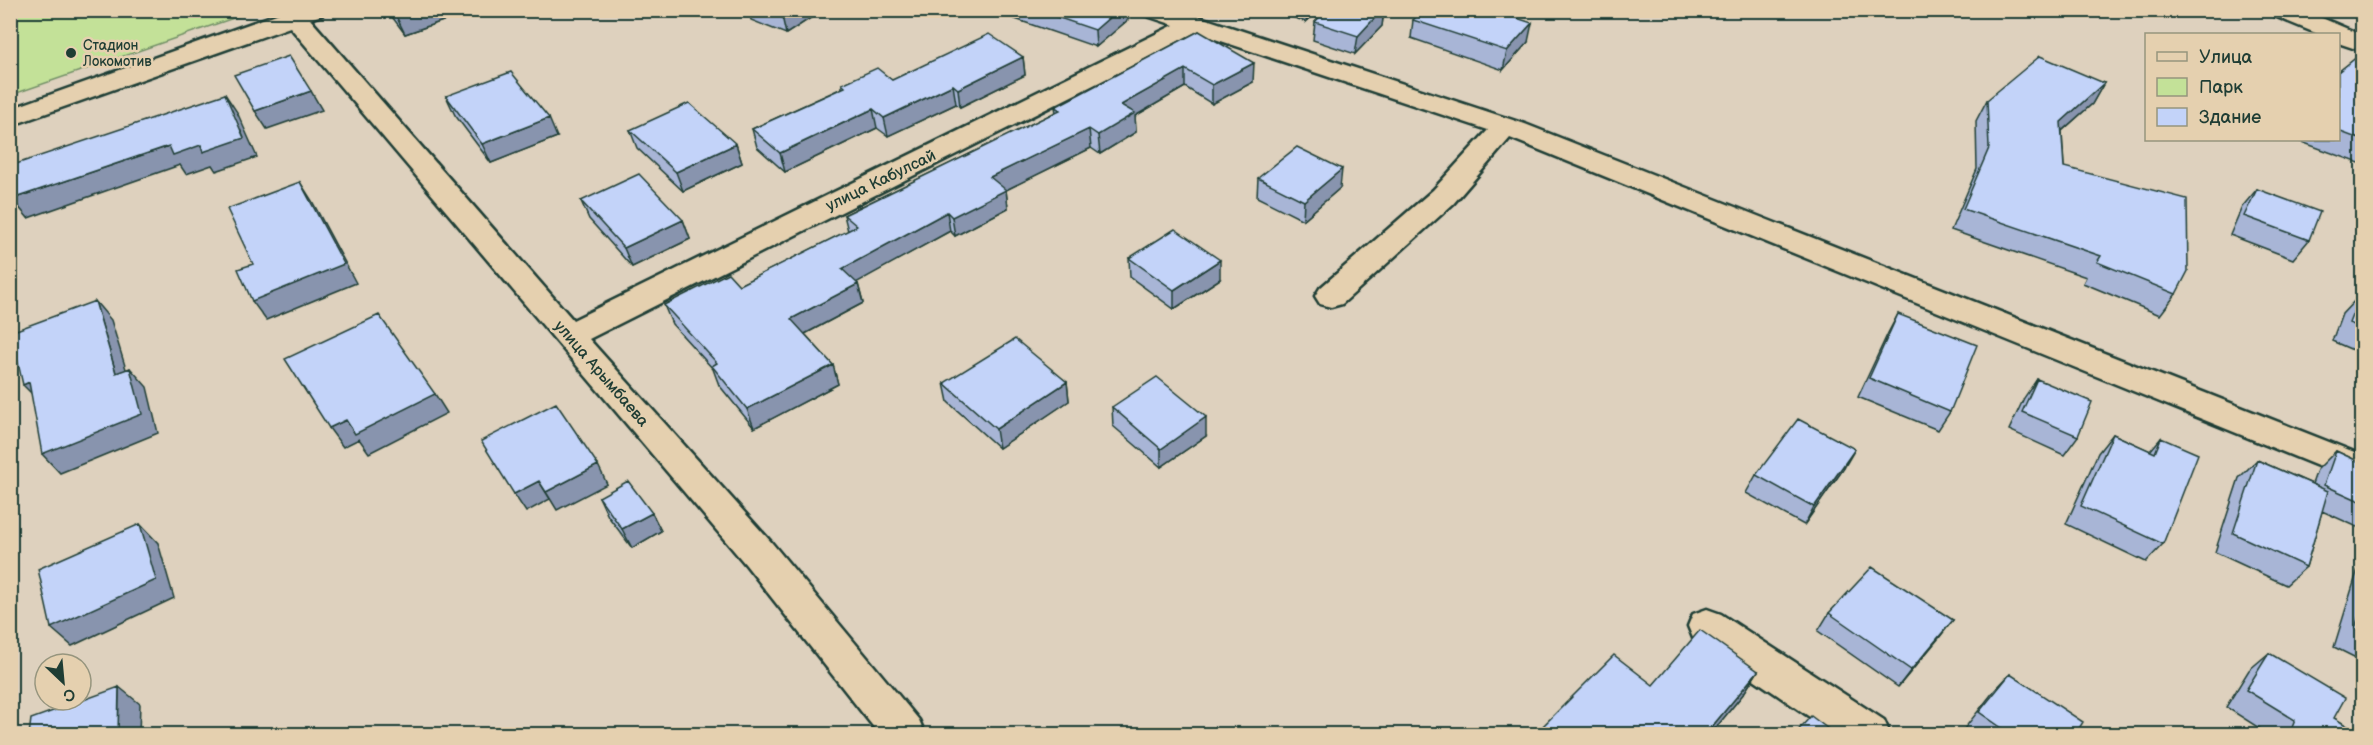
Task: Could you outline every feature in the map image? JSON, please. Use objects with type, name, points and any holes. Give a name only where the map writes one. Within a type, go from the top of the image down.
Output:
[{"type":"street","points":[[1153,10],[1510,129],[2362,470]]},
{"type":"street","points":[[2281,10],[2334,21],[2362,44]]},
{"type":"street","points":[[10,118],[304,14]]},
{"type":"street","name":"улица Арымбаева","points":[[304,14],[568,336],[759,554],[904,735]]},
{"type":"street","name":"улица Кабулсай","points":[[568,336],[1194,25]]},
{"type":"street","points":[[1331,296],[1443,197],[1510,129]]},
{"type":"street","points":[[1707,626],[1869,735]]},
{"type":"green space","name":"Стадион Локомотив","points":[[11,10],[254,10],[254,11],[11,95]]},
{"type":"building","points":[[392,10],[405,10],[395,14]]},
{"type":"building","points":[[768,10],[791,10],[782,16]]},
{"type":"building","points":[[1036,10],[1118,10],[1095,30]]},
{"type":"building","points":[[1326,10],[1382,10],[1358,36],[1315,22]]},
{"type":"building","points":[[1423,10],[1492,10],[1532,23],[1507,51],[1413,20]]},
{"type":"building","points":[[1199,31],[1254,63],[1212,85],[1185,69],[1121,105],[1135,113],[1098,135],[1089,129],[990,177],[1006,190],[952,217],[947,212],[842,269],[858,284],[791,319],[833,365],[747,409],[712,366],[717,363],[664,305],[728,273],[739,285],[857,226],[844,215],[1060,110],[1055,107]]},
{"type":"building","points":[[989,34],[1023,57],[958,89],[953,85],[884,118],[873,109],[780,153],[752,129],[845,87],[842,84],[877,68],[892,80]]},
{"type":"building","points":[[2362,53],[2362,140],[2340,132],[2340,70]]},
{"type":"building","points":[[289,56],[311,91],[255,111],[234,75]]},
{"type":"building","points":[[2040,56],[2104,83],[2061,122],[2064,167],[2187,199],[2188,271],[2176,294],[2097,262],[2101,256],[1963,209],[1989,148],[1987,100]]},
{"type":"building","points":[[511,72],[549,118],[482,144],[446,96]]},
{"type":"building","points":[[225,94],[244,138],[203,152],[201,145],[173,155],[169,146],[12,199],[10,166]]},
{"type":"building","points":[[689,103],[736,144],[676,172],[630,130]]},
{"type":"building","points":[[1297,147],[1342,169],[1304,201],[1258,178]]},
{"type":"building","points":[[639,174],[683,220],[624,248],[581,201]]},
{"type":"building","points":[[300,182],[344,264],[252,301],[238,269],[253,264],[227,209]]},
{"type":"building","points":[[2257,189],[2320,212],[2309,240],[2244,216]]},
{"type":"building","points":[[1175,229],[1220,260],[1174,290],[1129,258]]},
{"type":"building","points":[[2360,295],[2362,296],[2362,328],[2349,323]]},
{"type":"building","points":[[95,301],[116,373],[130,368],[142,414],[42,454],[29,382],[23,385],[11,332]]},
{"type":"building","points":[[1898,314],[1977,345],[1950,412],[1869,378]]},
{"type":"building","points":[[379,315],[435,394],[355,434],[346,420],[329,428],[285,359]]},
{"type":"building","points":[[1015,339],[1067,382],[996,429],[944,383]]},
{"type":"building","points":[[1157,377],[1206,417],[1161,449],[1112,407]]},
{"type":"building","points":[[2037,379],[2092,402],[2078,436],[2022,412]]},
{"type":"building","points":[[556,403],[598,465],[546,492],[539,481],[514,494],[481,441]]},
{"type":"building","points":[[1798,419],[1855,449],[1814,507],[1756,475]]},
{"type":"building","points":[[2113,434],[2155,453],[2161,438],[2198,454],[2163,544],[2081,506]]},
{"type":"building","points":[[2336,451],[2362,463],[2362,502],[2324,485]]},
{"type":"building","points":[[2257,460],[2328,491],[2306,567],[2233,533]]},
{"type":"building","points":[[628,481],[652,513],[622,529],[599,497]]},
{"type":"building","points":[[140,524],[156,580],[51,628],[38,569]]},
{"type":"building","points":[[1872,567],[1953,620],[1911,670],[1829,613]]},
{"type":"building","points":[[2362,605],[2362,633],[2355,629]]},
{"type":"building","points":[[1700,630],[1758,671],[1710,729],[1717,735],[1551,735],[1542,727],[1614,655],[1653,685]]},
{"type":"building","points":[[2269,653],[2345,698],[2334,718],[2362,735],[2289,735],[2295,720],[2246,690]]},
{"type":"building","points":[[2010,674],[2083,722],[2075,735],[2012,735],[1979,712]]},
{"type":"building","points":[[119,687],[118,735],[29,735],[31,719],[50,712],[93,712],[93,696]]},
{"type":"building","points":[[1811,716],[1836,735],[1794,735]]},
{"type":"place","name":"Стадион Локомотив","points":[[71,53]]}]
